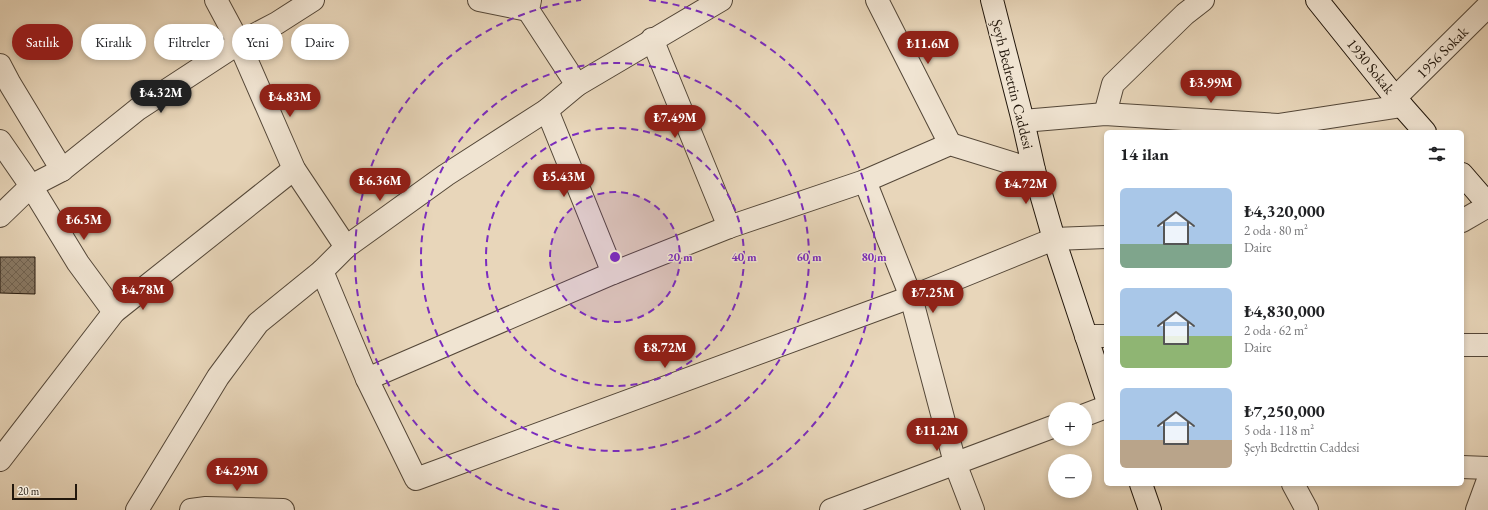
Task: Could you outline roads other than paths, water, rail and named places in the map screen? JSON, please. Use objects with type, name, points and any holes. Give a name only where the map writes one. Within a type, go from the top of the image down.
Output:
[{"type":"street","points":[[216,0],[232,30]]},
{"type":"street","points":[[274,24],[313,0]]},
{"type":"street","points":[[479,0],[529,5],[577,85]]},
{"type":"street","points":[[137,510],[218,377],[258,323],[322,271],[346,247],[446,175],[547,110],[577,85],[719,0]]},
{"type":"street","points":[[877,0],[950,144]]},
{"type":"street","name":"Şeyh Bedrettin Caddesi","points":[[992,0],[1034,170],[1054,239],[1096,336],[1104,384]]},
{"type":"street","points":[[1105,114],[1113,84],[1179,7],[1203,0]]},
{"type":"street","name":"1930 Sokak","points":[[1317,0],[1423,130]]},
{"type":"street","name":"1956 Sokak","points":[[1399,102],[1488,6]]},
{"type":"street","points":[[652,39],[729,227]]},
{"type":"street","points":[[0,216],[31,186],[62,170],[138,109],[232,48]]},
{"type":"street","points":[[246,60],[294,169],[346,247]]},
{"type":"street","points":[[0,65],[62,170]]},
{"type":"street","points":[[1023,121],[1105,114],[1278,125],[1399,102]]},
{"type":"street","points":[[547,110],[614,273]]},
{"type":"street","points":[[0,141],[31,186],[78,263],[114,312]]},
{"type":"street","points":[[367,379],[614,273],[729,227],[865,181],[950,144],[1034,170]]},
{"type":"street","points":[[0,460],[114,312],[294,169]]},
{"type":"street","points":[[1464,176],[1488,205],[1464,220]]},
{"type":"street","points":[[865,181],[911,297],[955,463],[973,510]]},
{"type":"street","points":[[322,271],[367,379],[416,479],[911,297],[1054,239],[1104,237]]},
{"type":"street","points":[[1464,345],[1488,345]]},
{"type":"street","points":[[1092,412],[1104,408]]},
{"type":"street","points":[[831,510],[1048,429]]},
{"type":"street","points":[[1464,467],[1488,468]]},
{"type":"street","points":[[1477,510],[1488,480]]},
{"type":"street","points":[[1142,486],[1150,510]]},
{"type":"street","points":[[1294,486],[1307,510]]},
{"type":"street","points":[[191,510],[206,508],[283,510]]}]
